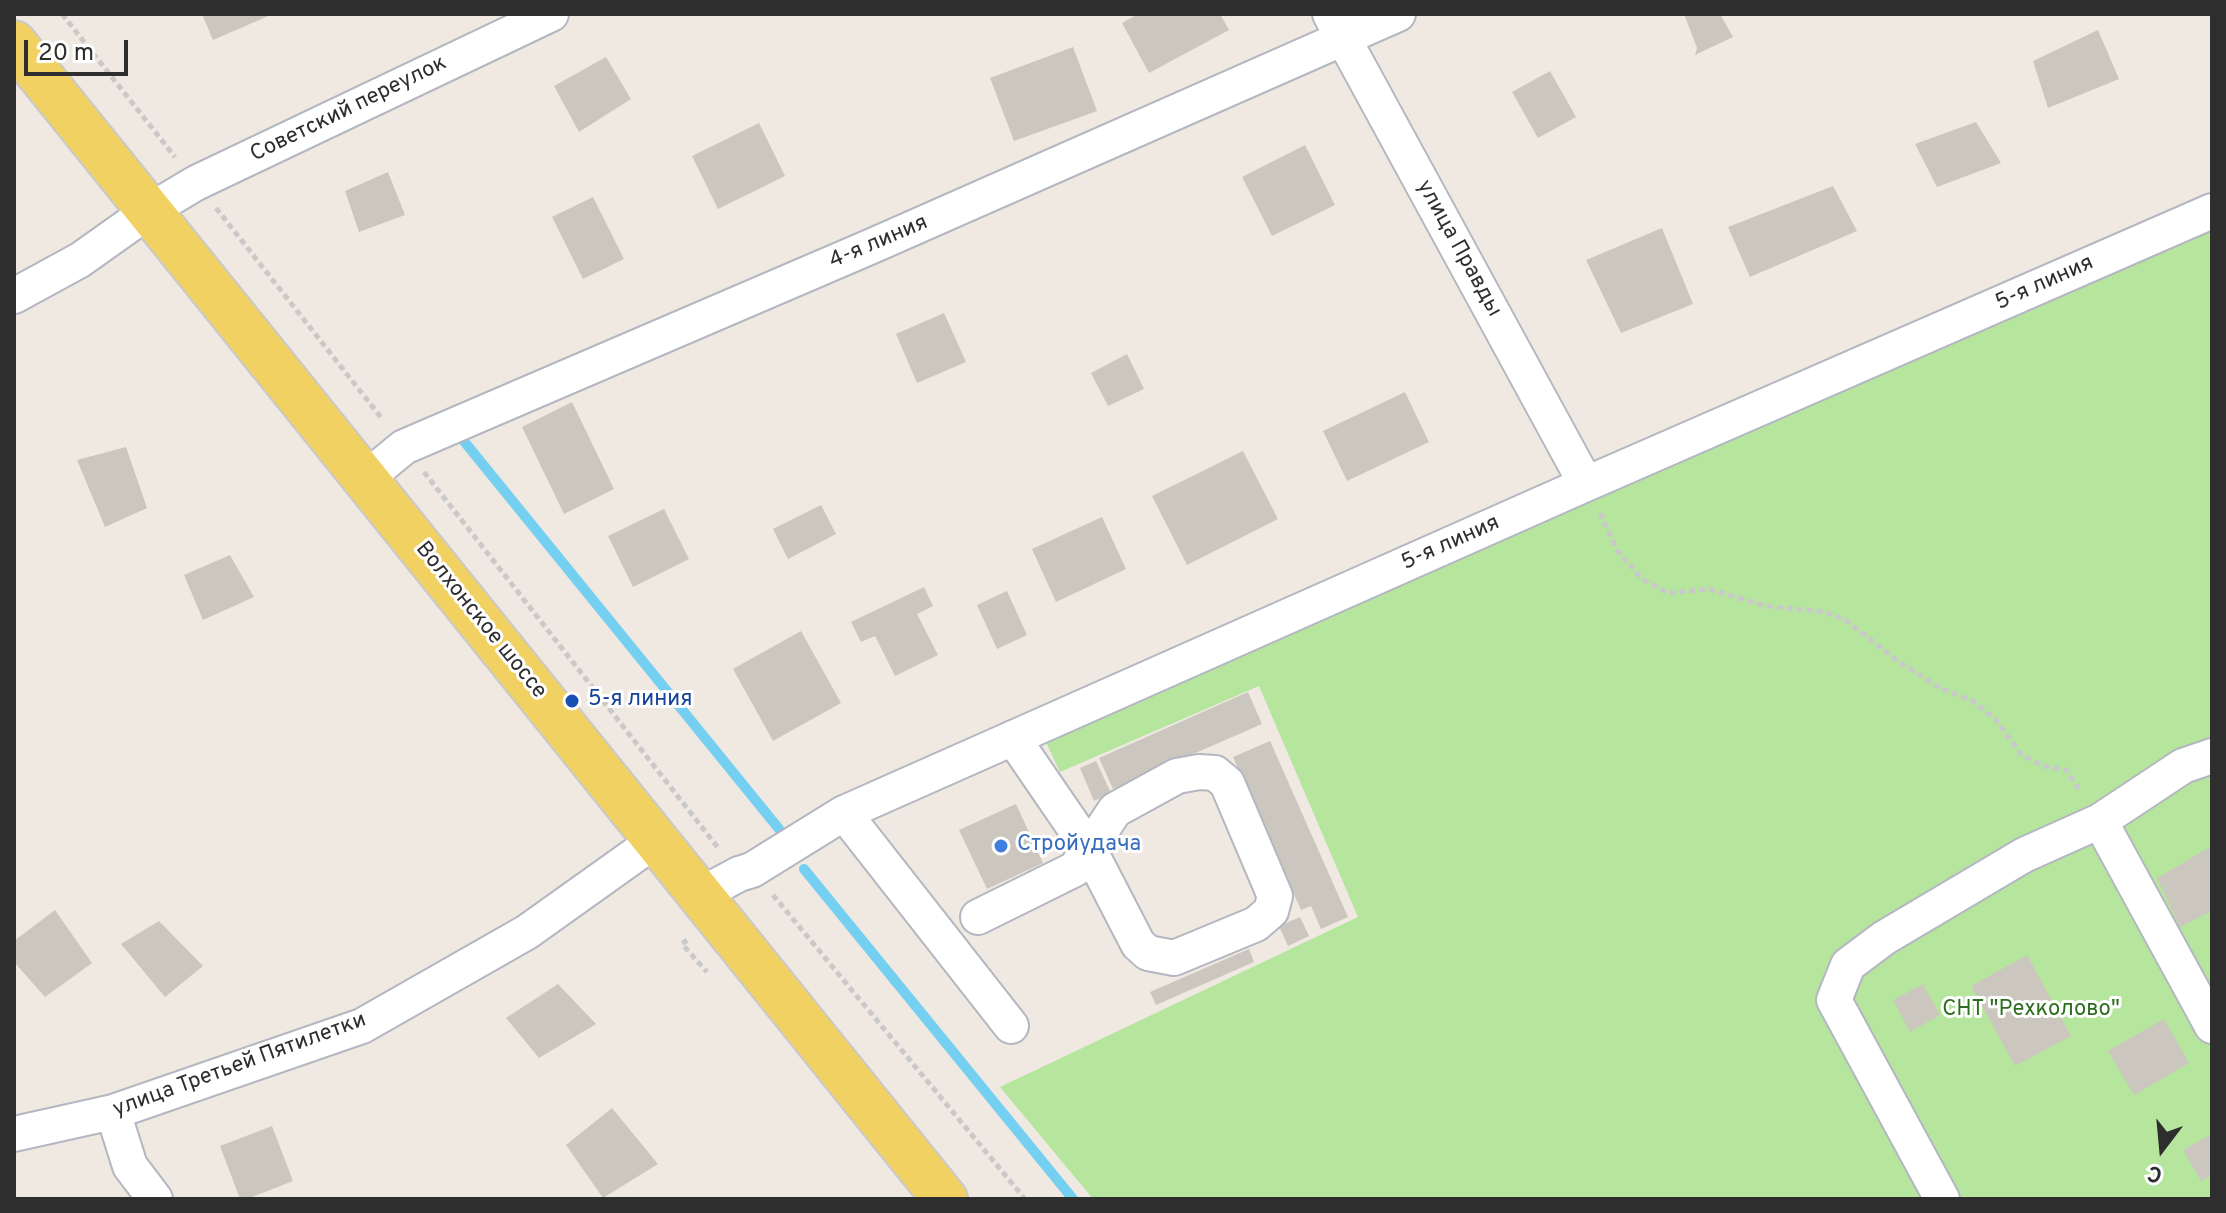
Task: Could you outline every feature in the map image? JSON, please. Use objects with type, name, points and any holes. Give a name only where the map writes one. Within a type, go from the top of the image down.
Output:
[{"type":"main road","name":"Волхонское шоссе","points":[[14,43],[945,1199]]},
{"type":"street","name":"Советский переулок","points":[[14,296],[80,260],[149,211],[196,183],[551,14]]},
{"type":"street","name":"4-я линия","points":[[365,479],[404,447],[858,253],[1337,26],[1398,14]]},
{"type":"street","name":"улица Правды","points":[[1337,26],[1586,484]]},
{"type":"street","name":"5-я линия","points":[[708,906],[745,872],[844,813],[2212,211]]},
{"type":"street","points":[[978,917],[1075,869],[1089,849],[1115,810],[1177,776],[1199,772],[1215,773],[1227,783],[1275,896],[1271,911],[1256,924],[1174,958],[1148,953],[1138,944],[1089,849],[1013,738]]},
{"type":"street","points":[[1942,1199],[1834,1000],[1848,965],[1884,938],[2024,855],[2100,821],[2183,766],[2212,756]]},
{"type":"street","points":[[844,813],[1011,1026]]},
{"type":"street","points":[[2100,821],[2212,1026]]},
{"type":"street","name":"улица Третьей Пятилетки","points":[[14,1134],[113,1112],[362,1026],[527,932],[656,840]]},
{"type":"street","points":[[113,1112],[130,1166],[155,1199]]},
{"type":"path","points":[[62,14],[745,872],[1025,1199]]},
{"type":"path","points":[[1586,484],[1617,550],[1641,578],[1668,593],[1709,589],[1766,606],[1824,612],[1844,619],[1899,662],[1940,688],[1973,701],[1995,719],[2021,754],[2043,766],[2066,770],[2100,821]]},
{"type":"path","points":[[707,972],[682,944],[708,906]]},
{"type":"green space","name":"СНТ \"Рехколово\"","points":[[2212,229],[2212,1199],[1093,1199],[1000,1087],[1358,917],[1259,686],[1060,772],[1044,738]]},
{"type":"building","points":[[202,14],[273,14],[213,40]]},
{"type":"building","points":[[1138,14],[1220,14],[1229,30],[1149,73],[1122,23]]},
{"type":"building","points":[[1684,14],[1720,14],[1733,37],[1695,55],[1697,48]]},
{"type":"building","points":[[2098,30],[2119,79],[2048,108],[2033,61]]},
{"type":"building","points":[[1073,47],[1097,111],[1014,141],[990,78]]},
{"type":"building","points":[[606,57],[631,99],[579,132],[554,86]]},
{"type":"building","points":[[1550,71],[1576,117],[1538,138],[1512,92]]},
{"type":"building","points":[[1976,122],[2001,163],[1937,187],[1915,144]]},
{"type":"building","points":[[759,123],[785,176],[718,209],[692,156]]},
{"type":"building","points":[[1305,145],[1335,205],[1272,236],[1242,177]]},
{"type":"building","points":[[388,172],[405,215],[359,232],[345,191]]},
{"type":"building","points":[[1833,186],[1857,231],[1750,277],[1728,227]]},
{"type":"building","points":[[593,197],[624,259],[583,279],[552,217]]},
{"type":"building","points":[[1662,228],[1693,304],[1621,333],[1586,260]]},
{"type":"building","points":[[944,313],[966,362],[917,383],[896,334]]},
{"type":"building","points":[[1127,354],[1144,389],[1108,406],[1091,373]]},
{"type":"building","points":[[1405,392],[1429,442],[1347,481],[1323,431]]},
{"type":"building","points":[[572,402],[614,489],[564,514],[522,427]]},
{"type":"building","points":[[126,447],[147,508],[105,527],[77,460]]},
{"type":"building","points":[[1243,451],[1278,519],[1187,565],[1152,496]]},
{"type":"building","points":[[821,505],[836,534],[788,559],[773,529]]},
{"type":"building","points":[[664,509],[689,559],[633,587],[608,536]]},
{"type":"building","points":[[1102,517],[1126,569],[1056,602],[1032,549]]},
{"type":"building","points":[[230,555],[254,597],[203,620],[184,575]]},
{"type":"building","points":[[924,587],[933,606],[917,614],[938,655],[895,676],[875,636],[861,642],[851,622]]},
{"type":"building","points":[[1007,591],[1027,635],[997,649],[977,605]]},
{"type":"building","points":[[801,631],[841,703],[773,741],[733,669]]},
{"type":"building","points":[[1248,692],[1262,724],[1113,789],[1099,758]]},
{"type":"building","points":[[1270,741],[1348,917],[1321,929],[1311,906],[1301,910],[1233,757]]},
{"type":"building","points":[[1096,761],[1111,793],[1094,801],[1080,768]]},
{"type":"building","name":"Стройудача","points":[[1016,804],[1043,863],[987,889],[959,830]]},
{"type":"building","points":[[2212,846],[2212,911],[2180,927],[2157,878]]},
{"type":"building","points":[[55,910],[92,963],[45,997],[14,962],[14,941]]},
{"type":"building","points":[[1300,917],[1309,936],[1288,946],[1279,926]]},
{"type":"building","points":[[159,921],[203,966],[165,997],[121,944]]},
{"type":"building","points":[[1249,949],[1254,962],[1156,1005],[1150,992]]},
{"type":"building","points":[[2027,955],[2071,1036],[2015,1066],[1971,986]]},
{"type":"building","points":[[558,984],[596,1024],[539,1058],[506,1018]]},
{"type":"building","points":[[1923,984],[1940,1015],[1910,1032],[1893,1000]]},
{"type":"building","points":[[2164,1019],[2189,1063],[2134,1095],[2108,1051]]},
{"type":"building","points":[[612,1108],[658,1164],[603,1198],[566,1145]]},
{"type":"building","points":[[272,1126],[293,1181],[240,1199],[220,1146]]},
{"type":"building","points":[[2212,1134],[2212,1175],[2201,1181],[2183,1150]]},
{"type":"waterway","points":[[463,440],[779,829]]},
{"type":"waterway","points":[[804,869],[1073,1199]]},
{"type":"place","name":"5-я линия","points":[[572,701]]},
{"type":"place","name":"Стройудача","points":[[1001,846]]}]
